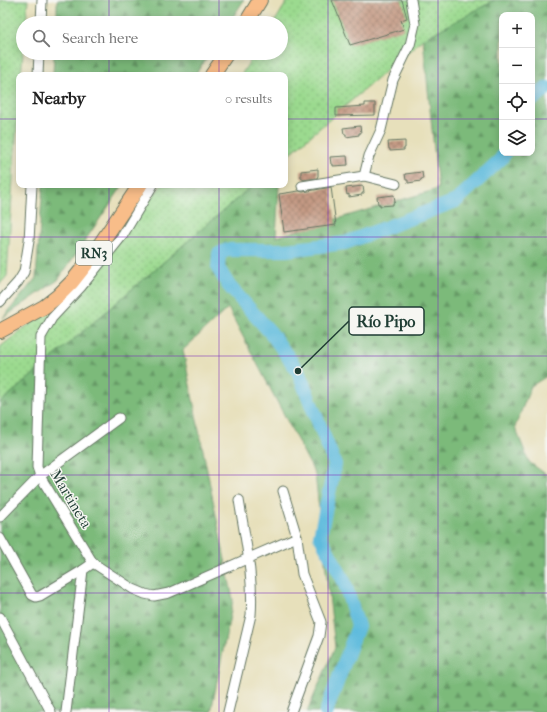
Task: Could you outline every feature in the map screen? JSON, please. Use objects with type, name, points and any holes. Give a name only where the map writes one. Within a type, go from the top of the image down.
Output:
[{"type":"main road","points":[[250,16],[260,0]]},
{"type":"main road","points":[[214,72],[222,60]]},
{"type":"main road","name":"RN3","points":[[0,331],[36,317],[72,282],[91,258],[138,188]]},
{"type":"street","points":[[41,16],[42,0]]},
{"type":"street","points":[[364,176],[369,156],[381,130],[394,80],[410,45],[414,24],[411,0]]},
{"type":"street","points":[[38,72],[39,60]]},
{"type":"street","points":[[302,186],[364,176],[396,184]]},
{"type":"street","points":[[0,302],[18,282],[24,272],[29,241],[32,188]]},
{"type":"street","name":"Martineta","points":[[151,188],[123,234],[81,287],[52,318],[41,337],[36,467],[93,563],[133,589],[145,594],[154,596],[170,593],[297,537]]},
{"type":"street","points":[[0,517],[40,476],[119,418]]},
{"type":"street","points":[[283,491],[297,537],[302,574],[321,622],[319,636],[291,712]]},
{"type":"street","points":[[228,712],[251,615],[252,599],[249,558],[238,500]]},
{"type":"street","points":[[0,538],[32,595],[36,597],[93,563]]},
{"type":"street","points":[[66,712],[83,570]]},
{"type":"street","points":[[0,617],[51,712]]},
{"type":"green space","points":[[0,0],[28,0],[27,16],[16,16],[16,60],[22,60],[21,72],[16,72],[16,138],[7,276],[0,284]]},
{"type":"green space","points":[[57,0],[244,0],[234,16],[57,16]]},
{"type":"green space","points":[[288,0],[495,0],[423,39],[288,155],[288,72],[243,72],[251,60],[288,60],[288,16],[278,16]]},
{"type":"green space","points":[[495,0],[547,0],[547,376],[531,386],[515,427],[529,462],[547,475],[547,712],[307,712],[335,647],[315,474],[228,308],[183,350],[233,600],[211,712],[0,712],[0,403],[250,188],[279,188],[276,237],[438,189],[423,39]]},
{"type":"green space","points":[[54,60],[205,60],[197,72],[53,72]]},
{"type":"green space","points":[[43,188],[121,188],[58,280],[3,318],[36,278]]},
{"type":"green space","points":[[160,188],[250,188],[0,403],[0,347],[88,278]]},
{"type":"building","points":[[332,0],[402,0],[407,18],[401,20],[404,29],[350,45]]},
{"type":"building","points":[[365,103],[375,103],[375,115],[336,116],[336,108],[365,106]]},
{"type":"building","points":[[360,126],[361,133],[359,133],[359,135],[346,137],[346,134],[344,134],[343,128]]},
{"type":"building","points":[[405,141],[404,150],[390,151],[388,142]]},
{"type":"building","points":[[347,156],[348,165],[333,166],[333,164],[331,164],[330,157]]},
{"type":"building","points":[[318,169],[317,178],[303,180],[303,178],[301,178],[301,171]]},
{"type":"building","points":[[422,172],[423,179],[421,179],[421,181],[408,183],[408,180],[406,180],[405,174]]},
{"type":"building","points":[[363,186],[364,193],[362,193],[362,195],[349,197],[349,194],[347,195],[346,188]]},
{"type":"building","points":[[331,187],[336,225],[284,232],[279,194],[299,191],[303,192]]},
{"type":"building","points":[[394,195],[395,202],[393,205],[380,206],[380,204],[378,204],[377,197]]},
{"type":"waterway","points":[[535,98],[547,88]]},
{"type":"waterway","points":[[326,712],[358,626],[344,581],[320,536],[335,464],[298,371],[271,333],[229,286],[218,268],[219,254],[227,250],[286,250],[345,243],[456,201],[503,156]]},
{"type":"place","name":"Río Pipo","points":[[298,371]]}]
